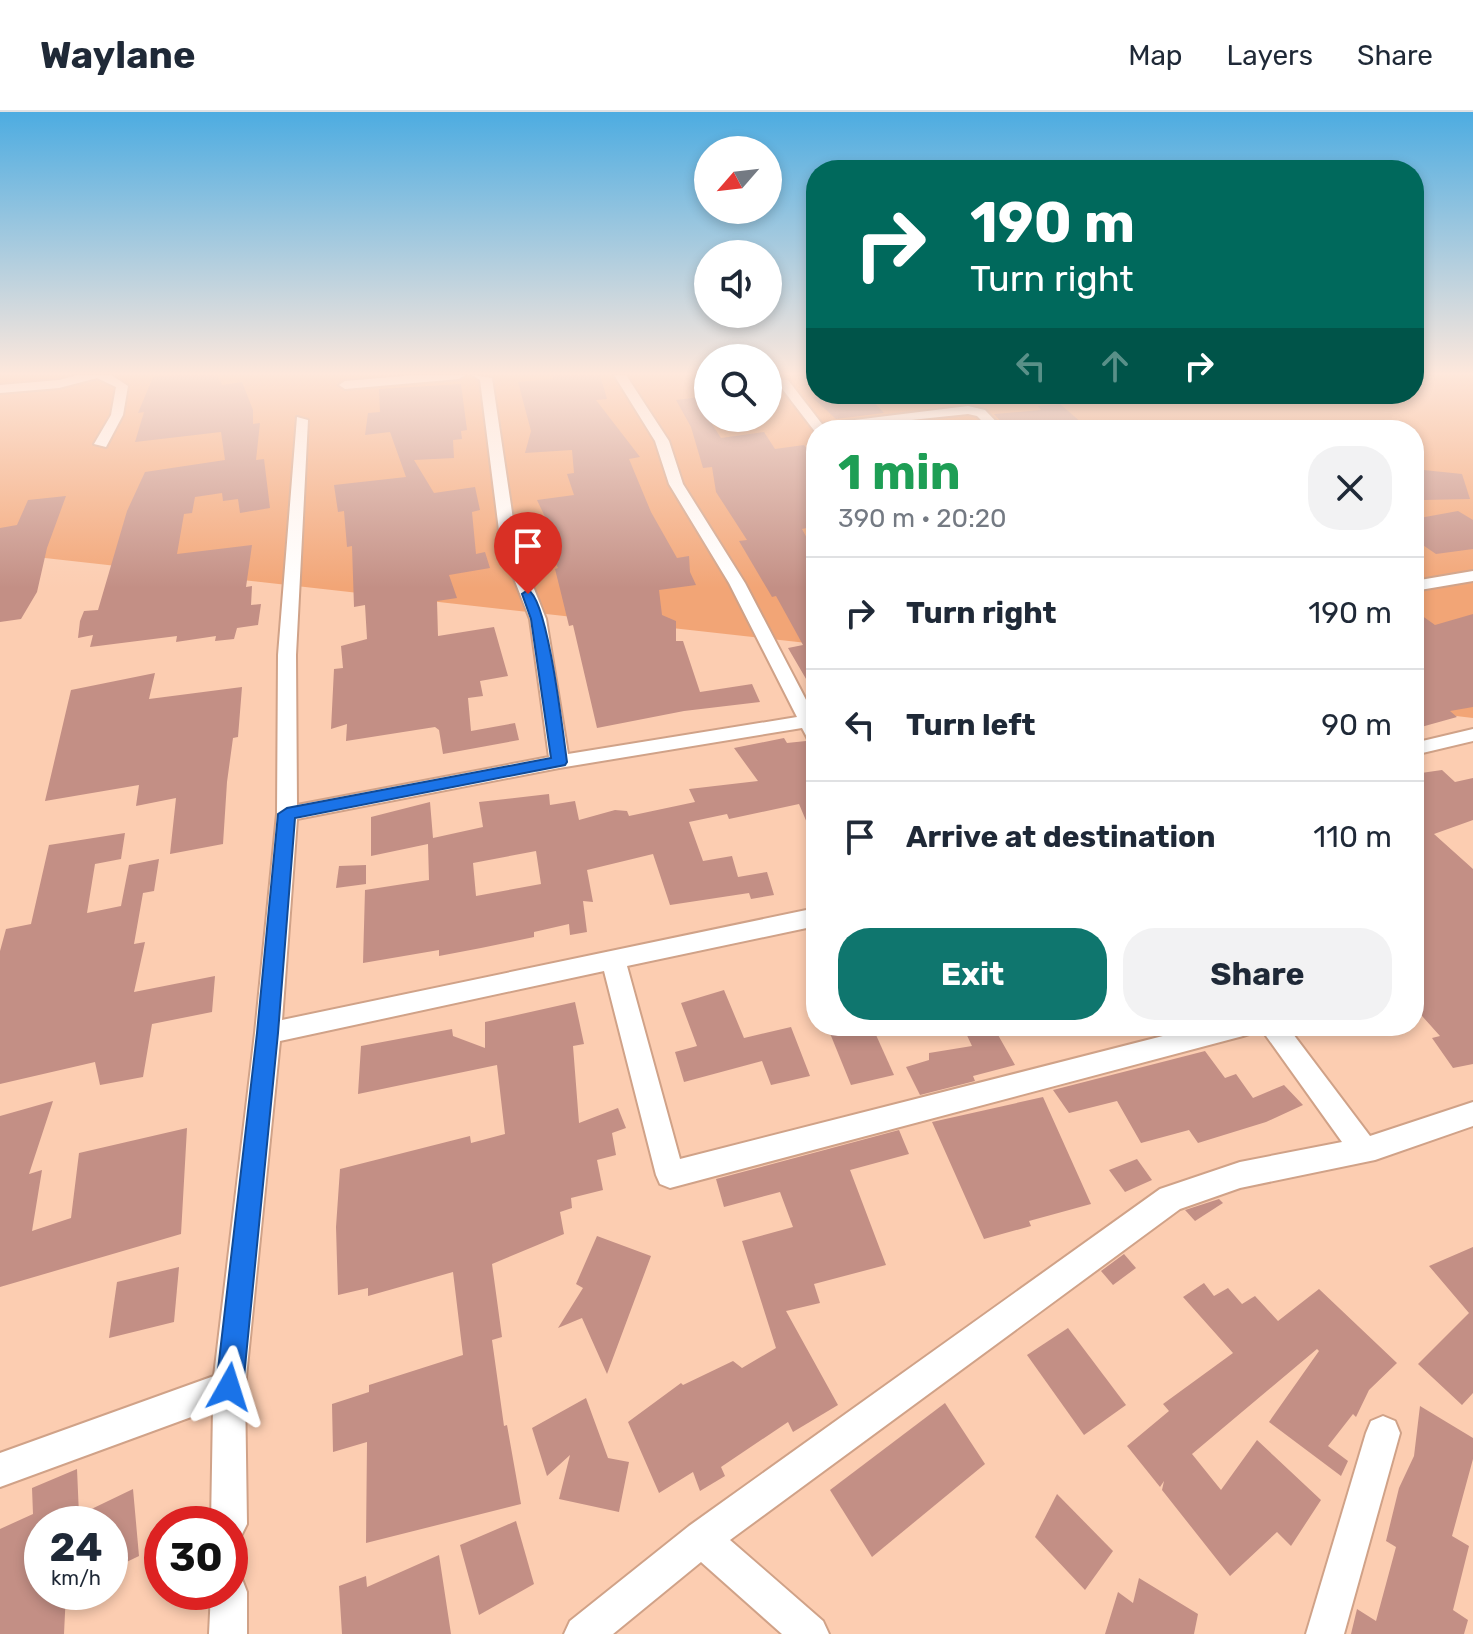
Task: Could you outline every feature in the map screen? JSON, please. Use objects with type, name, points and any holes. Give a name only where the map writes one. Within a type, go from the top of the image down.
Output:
[{"type":"street","points":[[229,1506],[229,1387],[268,1033],[287,814],[287,655],[300,446]]},
{"type":"street","points":[[495,446],[509,546],[538,619],[559,762]]},
{"type":"street","points":[[664,446],[676,484],[737,583],[806,720]]},
{"type":"street","points":[[1424,584],[1473,577]]},
{"type":"street","points":[[287,814],[559,762],[806,731]]},
{"type":"street","points":[[1424,747],[1473,735]]},
{"type":"street","points":[[268,1033],[806,919]]},
{"type":"street","points":[[613,958],[670,1175],[1205,1036]]},
{"type":"street","points":[[1279,1036],[1364,1150]]},
{"type":"street","points":[[583,1634],[702,1539],[1170,1199],[1207,1182],[1364,1150],[1473,1114]]},
{"type":"street","points":[[0,1470],[229,1387]]},
{"type":"street","points":[[1325,1634],[1383,1433]]},
{"type":"street","points":[[702,1539],[810,1634]]},
{"type":"street","points":[[228,1634],[229,1610]]},
{"type":"shaded area","points":[[0,446],[806,446],[806,643],[0,553]]},
{"type":"shaded area","points":[[1424,446],[1473,446],[1473,718],[1424,712]]},
{"type":"building","points":[[223,446],[258,446],[256,460],[264,459],[270,508],[240,513],[238,499],[223,501],[222,493],[195,497],[192,513],[184,514],[177,554],[252,545],[246,587],[252,586],[251,605],[261,604],[258,625],[237,628],[234,639],[215,641],[216,636],[176,642],[177,636],[90,647],[93,635],[78,638],[84,611],[98,610],[127,511],[145,472],[225,460]]},
{"type":"building","points":[[395,446],[453,446],[454,458],[414,460],[434,493],[475,487],[480,510],[472,512],[476,554],[485,552],[490,568],[449,575],[457,598],[437,601],[438,636],[494,627],[508,676],[480,681],[483,696],[468,698],[471,731],[515,723],[519,740],[443,754],[439,730],[435,727],[346,741],[347,724],[331,729],[334,669],[343,668],[341,646],[367,639],[365,605],[354,607],[352,546],[347,547],[344,511],[338,512],[334,485],[406,477]]},
{"type":"building","points":[[527,446],[632,446],[640,457],[629,459],[651,512],[677,558],[689,556],[690,572],[696,585],[659,590],[662,615],[676,621],[676,641],[683,641],[700,692],[752,684],[760,702],[684,711],[597,728],[573,625],[569,626],[555,569],[558,568],[547,546],[558,544],[537,500],[574,495],[567,474],[574,473],[572,450],[525,453]]},
{"type":"building","points":[[697,446],[806,448],[806,528],[802,529],[806,536],[806,679],[788,648],[803,645],[776,596],[772,597],[739,541],[747,540],[716,492],[712,467],[703,468]]},
{"type":"building","points":[[1424,470],[1462,474],[1470,499],[1424,500]]},
{"type":"building","points":[[66,496],[47,548],[37,592],[21,619],[0,622],[0,528],[17,525],[28,500]]},
{"type":"building","points":[[1458,511],[1473,520],[1473,549],[1436,554],[1424,546],[1424,517]]},
{"type":"building","points":[[1473,614],[1473,707],[1450,711],[1457,717],[1424,726],[1424,617],[1435,625]]},
{"type":"building","points":[[155,673],[149,699],[242,687],[238,737],[233,738],[227,782],[223,844],[170,854],[176,798],[136,806],[139,785],[45,801],[71,690]]},
{"type":"building","points":[[784,738],[787,743],[806,741],[806,820],[799,804],[729,819],[727,814],[689,822],[703,861],[732,856],[738,877],[767,872],[774,895],[751,899],[749,893],[670,905],[653,854],[587,870],[593,902],[583,901],[587,932],[570,935],[569,924],[534,932],[534,937],[439,956],[439,950],[363,963],[365,890],[429,880],[428,844],[371,856],[371,817],[430,802],[433,838],[483,827],[479,802],[549,794],[550,805],[575,801],[579,820],[615,810],[627,811],[629,816],[695,802],[689,789],[758,781],[734,748]],"holes":[[[536,851],[541,884],[476,896],[473,863]]]},
{"type":"building","points":[[1442,770],[1455,782],[1473,778],[1473,820],[1434,834],[1473,869],[1473,1064],[1453,1068],[1432,1038],[1440,1036],[1424,1018],[1424,773]]},
{"type":"building","points":[[125,833],[121,859],[95,864],[87,913],[121,906],[129,865],[159,859],[154,891],[143,893],[134,944],[145,942],[134,992],[215,976],[212,1012],[152,1024],[143,1077],[100,1085],[95,1062],[0,1084],[0,951],[6,929],[31,924],[49,845]]},
{"type":"building","points":[[366,865],[366,884],[336,888],[339,866]]},
{"type":"building","points":[[724,990],[744,1038],[791,1027],[810,1076],[771,1085],[762,1061],[684,1082],[675,1052],[697,1046],[681,1003]]},
{"type":"building","points":[[575,1002],[584,1044],[573,1046],[579,1123],[618,1108],[626,1128],[612,1133],[616,1155],[597,1160],[603,1190],[571,1198],[572,1208],[560,1212],[564,1234],[492,1264],[502,1337],[492,1340],[504,1426],[507,1425],[521,1504],[366,1543],[367,1442],[333,1452],[332,1404],[369,1392],[369,1385],[463,1355],[453,1272],[368,1296],[368,1288],[338,1295],[336,1227],[340,1169],[470,1136],[471,1143],[505,1134],[497,1065],[358,1094],[361,1046],[452,1029],[453,1036],[485,1048],[485,1022]]},
{"type":"building","points":[[831,1036],[876,1036],[894,1075],[851,1085]]},
{"type":"building","points":[[967,1036],[999,1036],[1015,1065],[973,1076],[975,1081],[920,1095],[906,1067],[929,1060],[929,1053],[972,1046]]},
{"type":"building","points":[[1205,1051],[1225,1078],[1236,1074],[1253,1098],[1284,1085],[1303,1105],[1266,1122],[1198,1143],[1189,1130],[1141,1143],[1117,1101],[1069,1113],[1053,1090]]},
{"type":"building","points":[[1043,1097],[1091,1204],[1029,1221],[1031,1226],[984,1239],[932,1122]]},
{"type":"building","points":[[53,1101],[29,1174],[42,1170],[32,1231],[71,1218],[79,1153],[187,1128],[181,1234],[0,1287],[0,1116]]},
{"type":"building","points":[[899,1130],[909,1154],[850,1170],[886,1265],[814,1284],[820,1303],[786,1311],[838,1405],[793,1432],[788,1422],[721,1467],[725,1476],[700,1491],[693,1472],[659,1493],[628,1422],[681,1383],[683,1385],[733,1361],[742,1368],[776,1348],[742,1241],[793,1227],[780,1192],[724,1207],[716,1179]]},
{"type":"building","points":[[1137,1159],[1152,1180],[1125,1192],[1109,1170]]},
{"type":"building","points":[[1219,1199],[1223,1203],[1195,1221],[1185,1210]]},
{"type":"building","points":[[597,1236],[651,1256],[607,1374],[582,1318],[558,1328],[583,1288],[576,1284]]},
{"type":"building","points":[[1473,1247],[1473,1393],[1462,1405],[1418,1364],[1469,1313],[1429,1266]]},
{"type":"building","points":[[1124,1254],[1136,1268],[1113,1285],[1101,1271]]},
{"type":"building","points":[[179,1267],[174,1322],[109,1338],[117,1282]]},
{"type":"building","points":[[1204,1283],[1214,1296],[1228,1288],[1242,1304],[1255,1296],[1278,1321],[1319,1289],[1397,1363],[1369,1390],[1356,1417],[1353,1414],[1328,1446],[1348,1461],[1341,1476],[1269,1422],[1319,1351],[1317,1349],[1192,1454],[1221,1490],[1257,1440],[1321,1500],[1291,1546],[1277,1532],[1230,1576],[1162,1490],[1164,1481],[1160,1487],[1127,1446],[1169,1411],[1163,1404],[1233,1353],[1183,1297]]},
{"type":"building","points":[[1068,1328],[1126,1405],[1084,1435],[1027,1355]]},
{"type":"building","points":[[586,1398],[608,1458],[629,1462],[619,1512],[559,1499],[570,1455],[547,1476],[532,1428]]},
{"type":"building","points":[[945,1403],[985,1464],[872,1557],[830,1490]]},
{"type":"building","points":[[1420,1406],[1473,1438],[1473,1459],[1452,1536],[1469,1546],[1453,1610],[1468,1620],[1464,1634],[1351,1634],[1357,1609],[1376,1621],[1396,1547],[1386,1541],[1399,1488],[1414,1456]]},
{"type":"building","points":[[77,1469],[79,1506],[33,1506],[32,1488]]},
{"type":"building","points":[[133,1489],[139,1556],[128,1561],[128,1506],[98,1506]]},
{"type":"building","points":[[1057,1494],[1113,1551],[1085,1590],[1035,1537]]},
{"type":"building","points":[[24,1518],[24,1610],[65,1610],[64,1634],[0,1634],[0,1529]]},
{"type":"building","points":[[516,1521],[534,1584],[479,1615],[460,1545]]},
{"type":"building","points":[[439,1555],[451,1634],[342,1634],[339,1586],[366,1576],[367,1587]]},
{"type":"building","points":[[1139,1578],[1198,1614],[1194,1634],[1105,1634],[1118,1592],[1133,1603]]},
{"type":"route","points":[[229,1387],[268,1033],[287,814],[559,762],[538,619],[528,594]]}]
